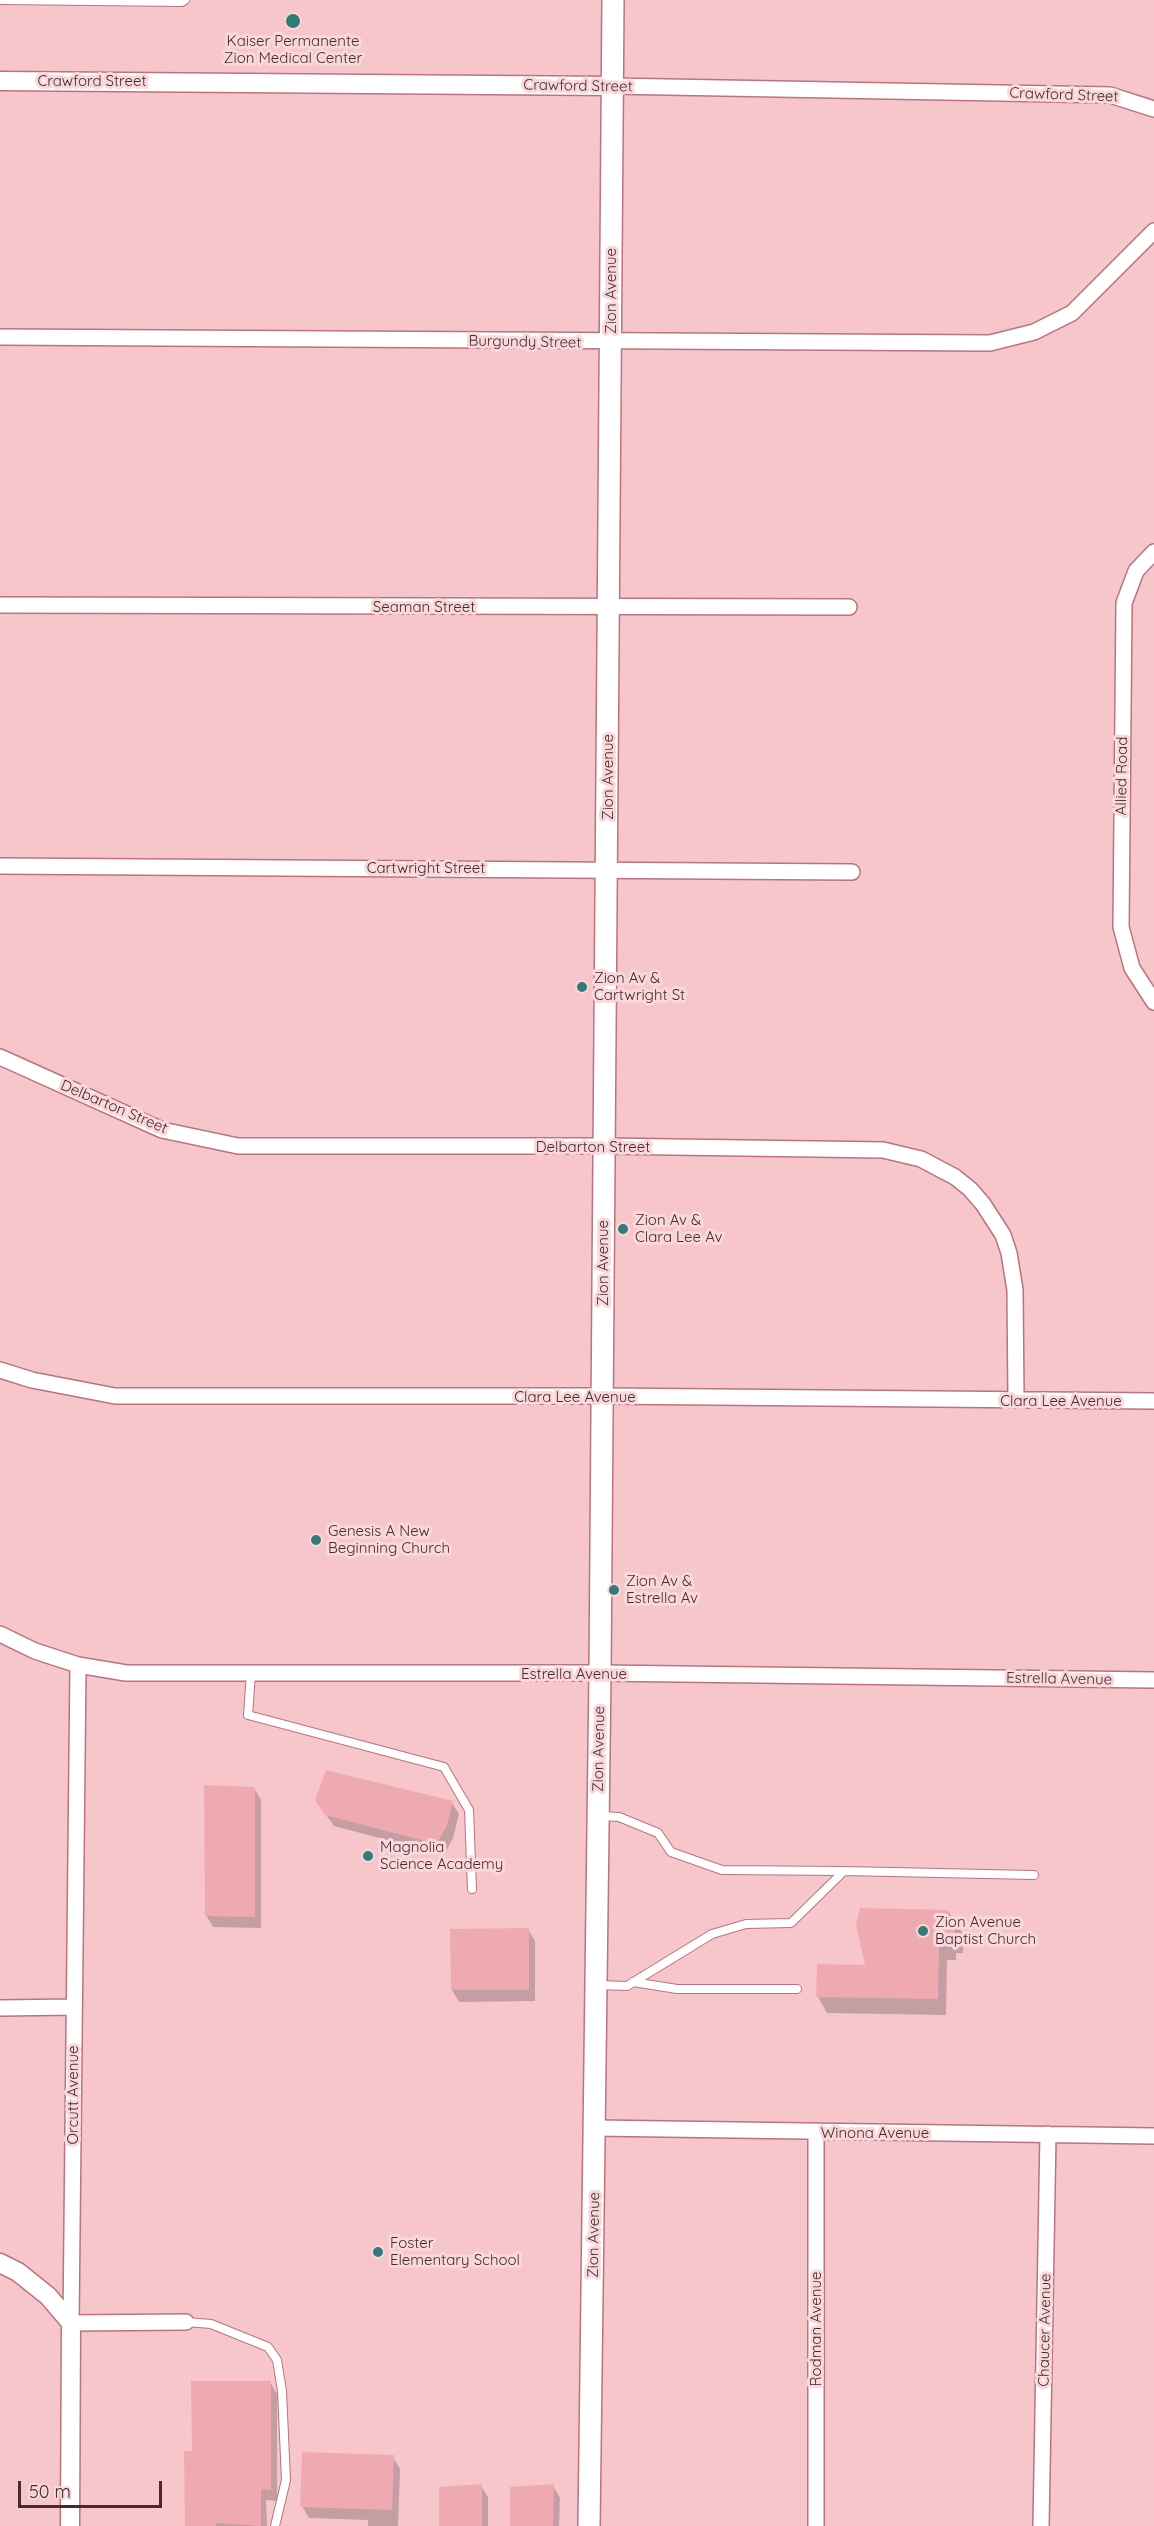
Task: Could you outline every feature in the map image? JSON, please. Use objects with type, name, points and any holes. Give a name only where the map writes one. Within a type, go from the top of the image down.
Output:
[{"type":"main road","name":"Zion Avenue","points":[[589,2526],[608,870],[613,0]]},
{"type":"street","name":"Crawford Street","points":[[0,81],[612,86],[1110,95],[1154,109]]},
{"type":"street","name":"Burgundy Street","points":[[0,337],[611,343],[990,343],[1034,332],[1072,313],[1154,231]]},
{"type":"street","name":"Allied Road","points":[[1154,552],[1136,571],[1124,603],[1121,907],[1121,927],[1127,956],[1138,979],[1154,1002]]},
{"type":"street","name":"Seaman Street","points":[[0,605],[849,607]]},
{"type":"street","name":"Cartwright Street","points":[[0,866],[852,872]]},
{"type":"street","name":"Delbarton Street","points":[[0,1058],[162,1130],[238,1146],[604,1146],[883,1150],[921,1159],[947,1172],[983,1203],[994,1219],[1009,1253],[1015,1290],[1016,1400]]},
{"type":"street","name":"Clara Lee Avenue","points":[[0,1370],[32,1380],[115,1396],[603,1396],[1154,1401]]},
{"type":"street","name":"Estrella Avenue","points":[[0,1634],[34,1651],[78,1665],[126,1673],[600,1673],[1154,1680]]},
{"type":"street","name":"Orcutt Avenue","points":[[70,2526],[73,2007],[78,1665]]},
{"type":"street","points":[[0,2008],[73,2007]]},
{"type":"street","name":"Winona Avenue","points":[[595,2128],[1154,2136]]},
{"type":"street","name":"Rodman Avenue","points":[[816,2132],[816,2526]]},
{"type":"street","name":"Chaucer Avenue","points":[[1041,2526],[1048,2134]]},
{"type":"street","points":[[0,2264],[18,2272],[48,2296],[71,2323],[186,2322]]},
{"type":"lane","points":[[0,0],[182,2],[184,0]]},
{"type":"lane","points":[[250,1673],[248,1715],[444,1767],[469,1810],[472,1889]]},
{"type":"lane","points":[[598,1816],[619,1817],[658,1833],[671,1852],[722,1870],[1034,1875]]},
{"type":"lane","points":[[597,1985],[627,1986],[712,1934],[747,1924],[791,1923],[844,1871]]},
{"type":"lane","points":[[633,1982],[677,1989],[797,1989]]},
{"type":"lane","points":[[186,2322],[211,2324],[268,2346],[277,2361],[282,2391],[286,2480],[275,2526]]},
{"type":"building","points":[[326,1770],[453,1801],[447,1825],[437,1844],[325,1815],[315,1800]]},
{"type":"building","points":[[204,1785],[255,1787],[255,1917],[205,1916]]},
{"type":"building","points":[[860,1908],[948,1910],[948,1917],[955,1917],[955,1938],[948,1938],[948,1945],[939,1945],[938,1999],[816,1997],[817,1964],[865,1965],[856,1925]]},
{"type":"building","points":[[529,1928],[529,1990],[451,1990],[450,1929]]},
{"type":"building","points":[[191,2381],[271,2381],[271,2490],[261,2489],[261,2526],[216,2523],[216,2526],[185,2526],[184,2451],[192,2451]]},
{"type":"building","points":[[302,2452],[394,2455],[392,2510],[300,2507]]},
{"type":"building","points":[[482,2484],[482,2526],[439,2526],[439,2487]]},
{"type":"building","points":[[554,2484],[553,2526],[510,2526],[510,2487]]},
{"type":"place","name":"Kaiser Permanente Zion Medical Center","points":[[293,21]]},
{"type":"place","name":"Zion Av & Cartwright St","points":[[582,987]]},
{"type":"place","name":"Zion Av & Clara Lee Av","points":[[623,1229]]},
{"type":"place","name":"Genesis A New Beginning Church","points":[[316,1540]]},
{"type":"place","name":"Zion Av & Estrella Av","points":[[614,1590]]},
{"type":"place","name":"Magnolia Science Academy","points":[[368,1856]]},
{"type":"place","name":"Zion Avenue Baptist Church","points":[[923,1931]]},
{"type":"place","name":"Foster Elementary School","points":[[378,2252]]}]
